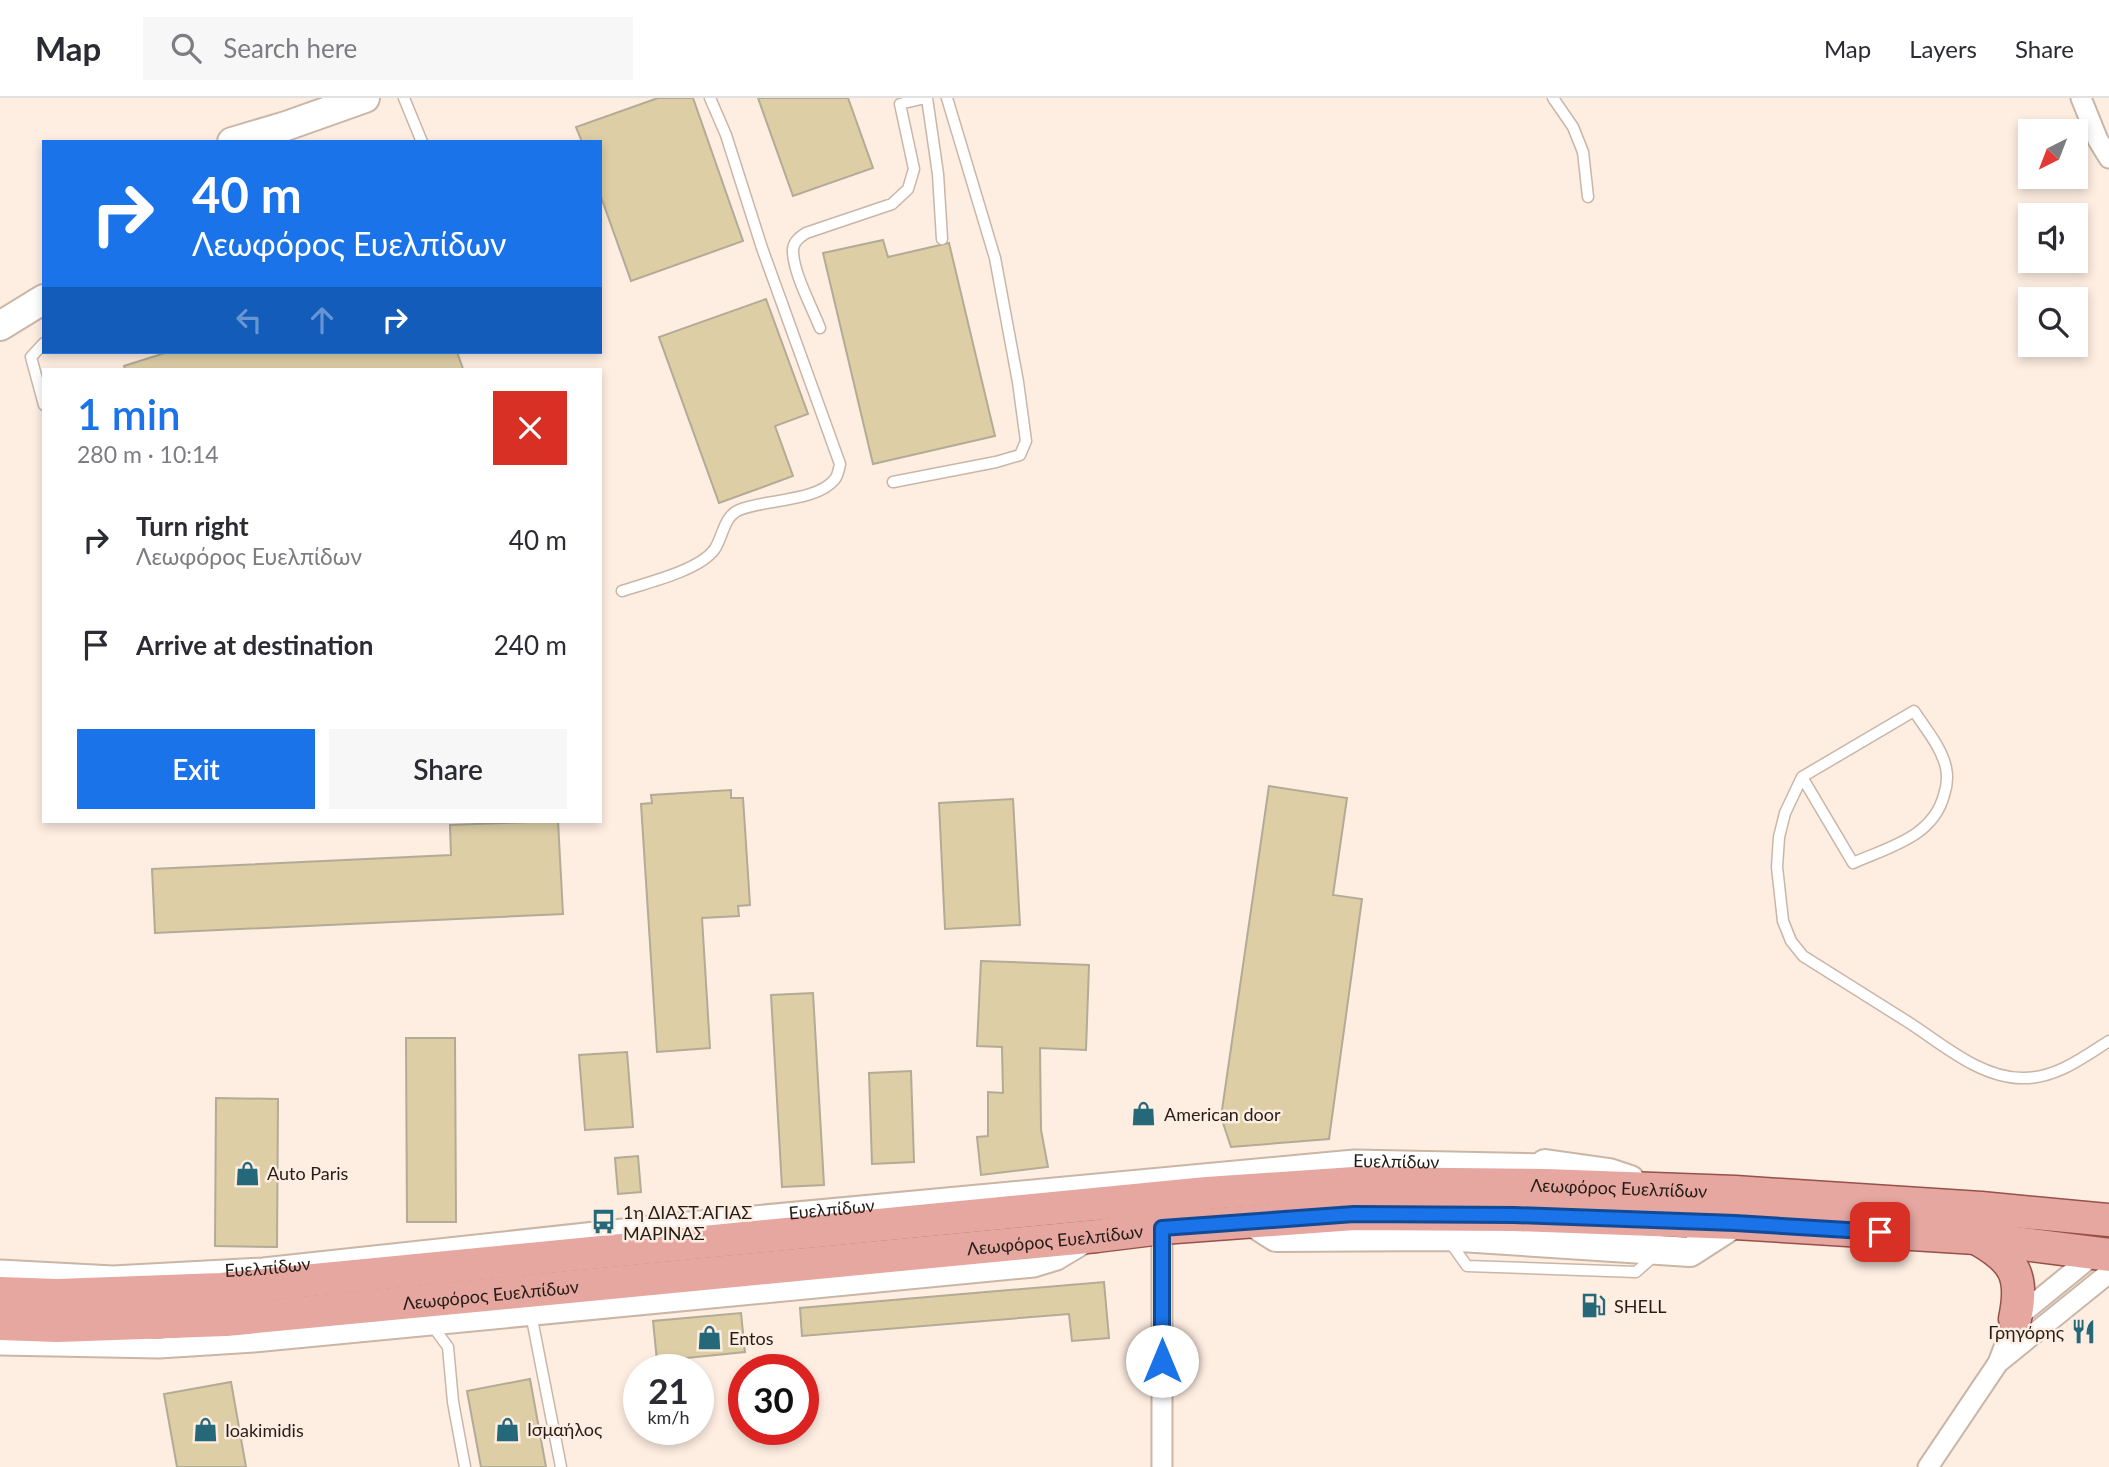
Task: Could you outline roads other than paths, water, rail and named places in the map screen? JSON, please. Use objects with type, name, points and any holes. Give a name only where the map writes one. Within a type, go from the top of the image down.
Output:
[{"type":"main road","name":"Λεωφόρος Ευελπίδων","points":[[0,1293],[58,1295],[165,1292],[363,1265],[680,1233],[1354,1172],[1545,1175],[1660,1190],[1735,1192],[1981,1208],[2109,1220]]},
{"type":"main road","name":"Λεωφόρος Ευελπίδων","points":[[0,1324],[154,1324],[429,1312],[1162,1228],[1354,1214],[1514,1228],[1735,1223],[1976,1238],[2106,1256]]},
{"type":"main road","points":[[1976,1238],[2005,1257],[2014,1268],[2019,1290],[2015,1319]]},
{"type":"street","points":[[239,140],[365,98]]},
{"type":"street","points":[[2081,98],[2098,140],[2109,158]]},
{"type":"street","points":[[0,326],[42,300]]},
{"type":"street","points":[[1251,1221],[1276,1237],[1445,1236],[1514,1228],[1690,1252],[1735,1223]]},
{"type":"street","points":[[1162,1228],[1162,1467]]},
{"type":"street","points":[[0,1345],[159,1348],[254,1342],[429,1312],[531,1314],[1034,1266],[1057,1260],[1097,1236]]},
{"type":"street","points":[[1998,1363],[2015,1319],[2106,1256]]},
{"type":"street","points":[[1928,1467],[1998,1363],[2106,1256]]},
{"type":"street","name":"Ευελπίδων","points":[[0,1270],[113,1276],[363,1265]]},
{"type":"lane","points":[[404,98],[421,140]]},
{"type":"lane","points":[[622,591],[690,568],[714,550],[724,527],[736,511],[816,492],[837,477],[840,464],[762,248],[726,135],[710,98]]},
{"type":"lane","points":[[820,328],[795,264],[793,247],[798,238],[806,233],[892,204],[908,189],[914,169],[900,104],[926,98],[938,174],[942,239]]},
{"type":"lane","points":[[893,482],[996,462],[1020,454],[1026,441],[995,258],[947,98]]},
{"type":"lane","points":[[1553,98],[1573,127],[1583,152],[1587,197]]},
{"type":"lane","points":[[42,345],[31,356],[42,397]]},
{"type":"lane","points":[[1802,777],[1853,863],[1918,834],[1930,824],[1939,811],[1947,781],[1947,768],[1914,711],[1802,777],[1785,813],[1779,837],[1777,867],[1783,921],[1791,941],[1804,956],[1973,1063],[2010,1077],[2034,1077],[2061,1070],[2109,1041]]},
{"type":"lane","points":[[1445,1236],[1467,1266],[1636,1272],[1662,1249]]},
{"type":"lane","points":[[429,1312],[448,1347],[453,1402],[465,1467]]},
{"type":"lane","points":[[531,1314],[561,1467]]},
{"type":"place","name":"American door","points":[[1144,1114]]},
{"type":"place","name":"Auto Paris","points":[[247,1173]]},
{"type":"place","name":"1η ΔΙΑΣΤ.ΑΓΙΑΣ ΜΑΡΙΝΑΣ","points":[[603,1222]]},
{"type":"place","name":"SHELL","points":[[1594,1306]]},
{"type":"place","name":"Γρηγόρης","points":[[2084,1332]]},
{"type":"place","name":"Entos","points":[[709,1338]]},
{"type":"place","name":"Ισμαήλος","points":[[507,1429]]},
{"type":"place","name":"Ioakimidis","points":[[205,1430]]}]
